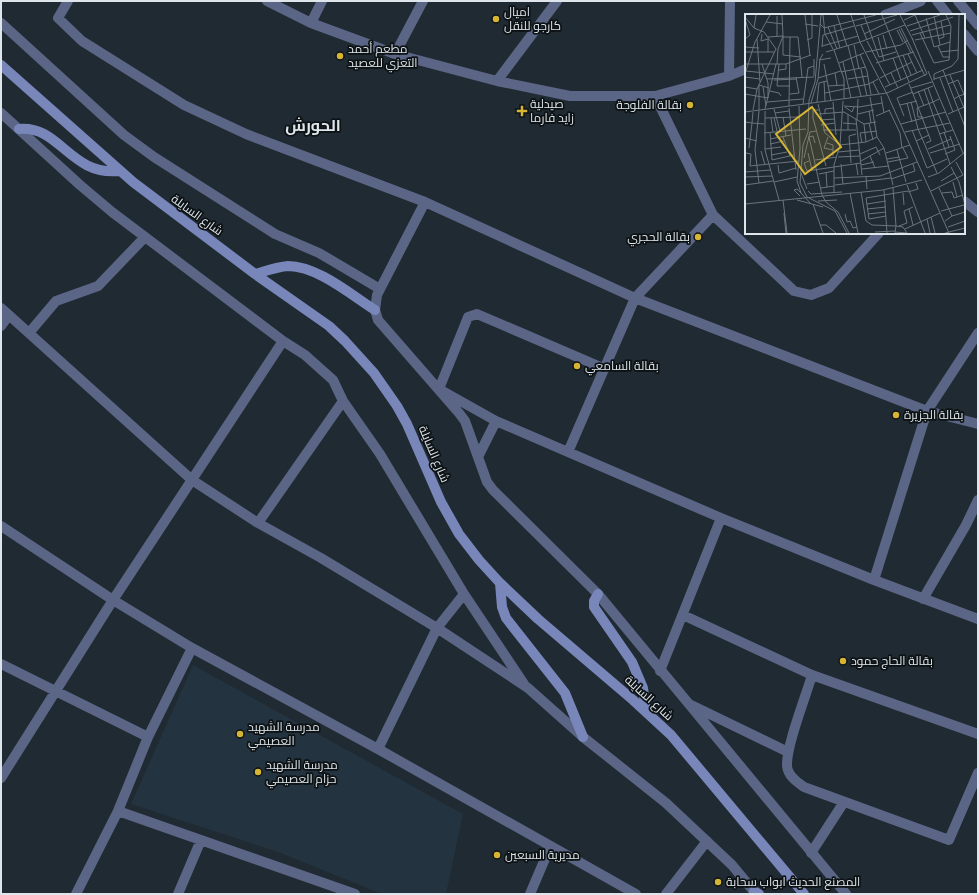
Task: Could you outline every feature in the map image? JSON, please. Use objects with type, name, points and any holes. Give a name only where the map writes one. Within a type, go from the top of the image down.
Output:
[{"type":"main road","name":"شارع السايلة","points":[[1,65],[119,171],[164,207],[329,326],[350,346],[374,373],[407,424],[424,465],[458,534],[500,583],[538,619],[646,712],[679,745],[804,894]]},
{"type":"main road","points":[[19,129],[27,128],[43,132],[84,164],[95,170],[106,172],[119,171]]},
{"type":"main road","points":[[255,274],[278,267],[289,266],[310,270],[374,310]]},
{"type":"main road","points":[[500,583],[502,607],[506,618],[565,693],[583,737]]},
{"type":"main road","points":[[598,594],[594,601],[594,607],[632,662],[643,688],[646,712]]},
{"type":"street","points":[[68,1],[58,18],[82,41],[184,105],[246,134],[425,202],[635,298],[927,411],[978,424]]},
{"type":"street","points":[[267,1],[311,23],[395,54],[497,81],[570,96],[655,96],[729,76],[745,69]]},
{"type":"street","points":[[311,23],[322,1]]},
{"type":"street","points":[[395,54],[423,1]]},
{"type":"street","points":[[497,81],[557,1]]},
{"type":"street","points":[[729,76],[730,1]]},
{"type":"street","points":[[888,14],[921,1]]},
{"type":"street","points":[[937,1],[947,14]]},
{"type":"street","points":[[958,1],[978,25]]},
{"type":"street","points":[[1,23],[124,135],[154,157],[275,234],[323,256],[380,289]]},
{"type":"street","points":[[965,35],[978,52]]},
{"type":"street","points":[[655,96],[713,215],[794,291],[811,296],[829,288],[878,234]]},
{"type":"street","points":[[1,113],[80,185],[145,237],[283,341],[305,355],[333,380],[342,401],[380,454],[464,594],[528,688]]},
{"type":"street","points":[[425,202],[380,289],[375,302],[374,310],[378,320],[465,421],[487,482],[498,496],[598,594],[686,703],[846,894]]},
{"type":"street","points":[[965,203],[978,212]]},
{"type":"street","points":[[568,452],[603,368],[635,298],[713,215]]},
{"type":"street","points":[[29,333],[56,301],[98,286],[145,237]]},
{"type":"street","points":[[1,308],[192,480],[258,523],[321,558],[437,628],[528,688],[583,737],[666,803],[732,865],[756,893]]},
{"type":"street","points":[[439,389],[468,317],[478,314],[603,368]]},
{"type":"street","points":[[1,326],[10,315]]},
{"type":"street","points":[[874,580],[927,411],[978,333]]},
{"type":"street","points":[[1,778],[113,600],[283,341]]},
{"type":"street","points":[[439,389],[496,421],[721,518],[874,580],[978,619]]},
{"type":"street","points":[[258,523],[342,401]]},
{"type":"street","points":[[478,457],[496,421]]},
{"type":"street","points":[[923,599],[966,525],[978,500]]},
{"type":"street","points":[[660,671],[721,518]]},
{"type":"street","points":[[1,526],[113,600],[192,648],[530,833],[550,847],[636,894]]},
{"type":"street","points":[[378,749],[437,628],[464,594]]},
{"type":"street","points":[[683,614],[812,675],[978,734]]},
{"type":"street","points":[[76,894],[118,811],[148,737],[192,648]]},
{"type":"street","points":[[1,664],[148,737]]},
{"type":"street","points":[[812,675],[788,752],[787,767],[794,780],[804,787],[949,840],[978,773]]},
{"type":"street","points":[[686,703],[788,752]]},
{"type":"street","points":[[811,852],[844,802]]},
{"type":"street","points":[[118,811],[355,894]]},
{"type":"street","points":[[178,894],[201,840]]},
{"type":"street","points":[[666,894],[707,842]]},
{"type":"street","points":[[530,894],[550,847]]},
{"type":"shaded area","name":"مدرسة الشهيد العصيمي","points":[[193,665],[463,814],[446,894],[382,894],[278,852],[131,804]]},
{"type":"place","name":"اميال كارجو للنقل","points":[[496,19]]},
{"type":"place","name":"مطعم أحمد التعزي للعصيد","points":[[340,56]]},
{"type":"place","name":"بقالة الفلوجة","points":[[690,105]]},
{"type":"place","name":"صيدلية زايد فارما","points":[[522,111]]},
{"type":"place","name":"بقالة الحجري","points":[[698,237]]},
{"type":"place","name":"بقالة السامعي","points":[[577,366]]},
{"type":"place","name":"بقالة الجزيرة","points":[[896,415]]},
{"type":"place","name":"بقالة الحاج حمود","points":[[843,661]]},
{"type":"place","name":"مدرسة الشهيد العصيمي","points":[[240,734]]},
{"type":"place","name":"مدرسة الشهيد حزام العصيمي","points":[[258,772]]},
{"type":"place","name":"مديرية السبعين","points":[[497,855]]},
{"type":"place","name":"المصنع الحديث ابواب سحابة","points":[[718,882]]},
{"type":"district","name":"الحورش","points":[[313,125]]}]
